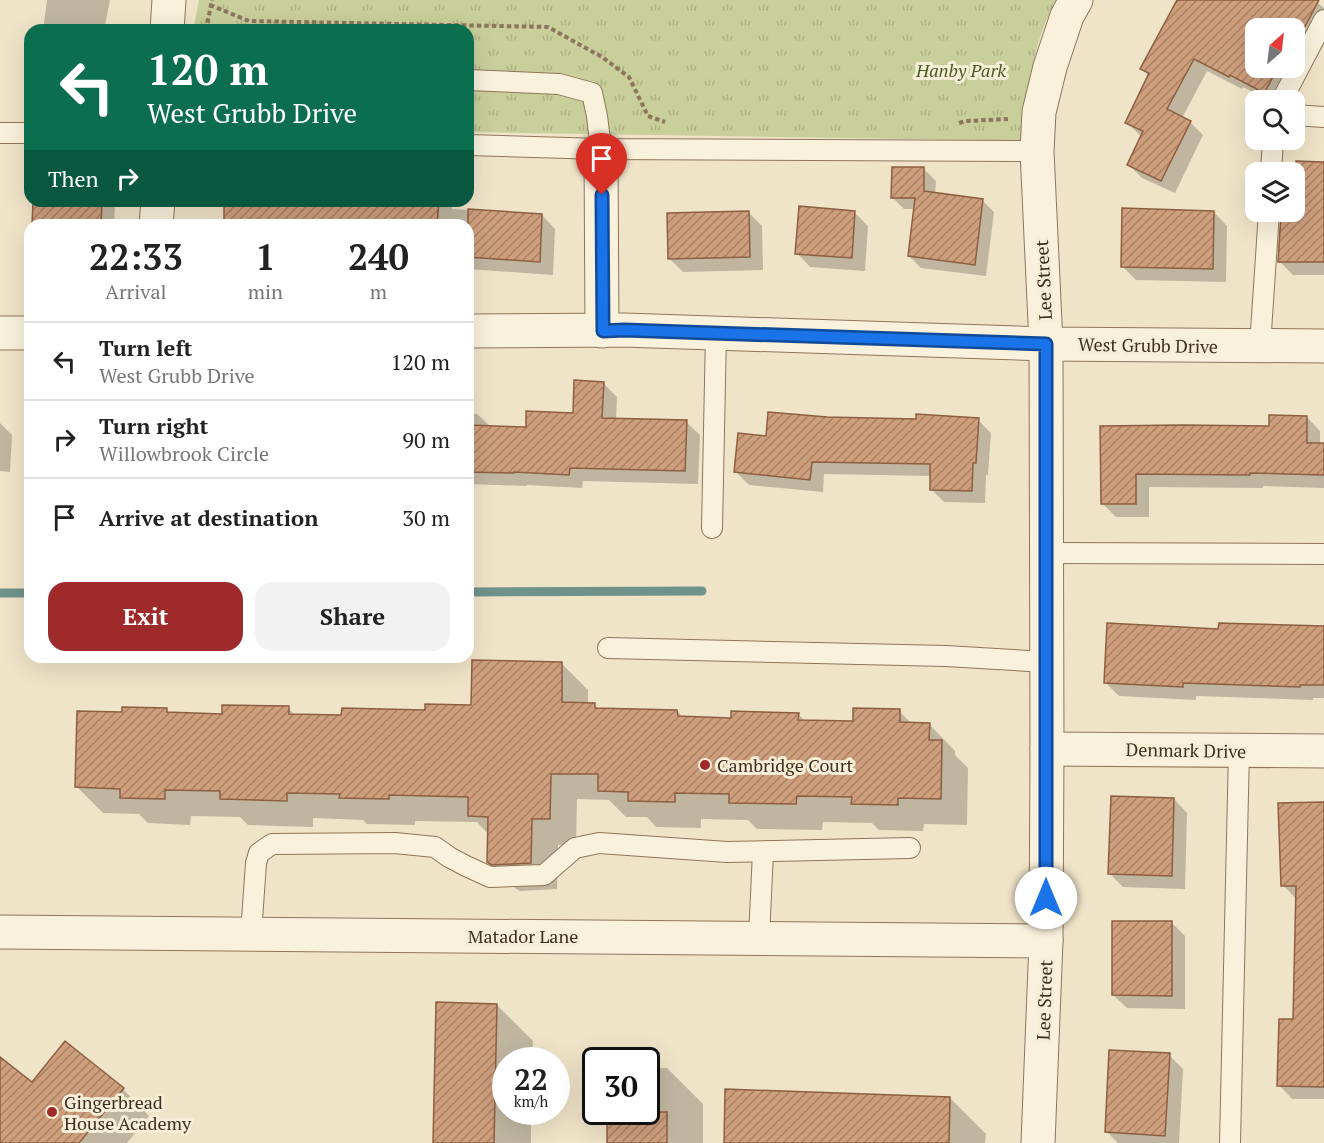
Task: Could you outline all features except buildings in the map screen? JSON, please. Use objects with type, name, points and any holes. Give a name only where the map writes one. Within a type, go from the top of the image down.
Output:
[{"type":"street","points":[[167,24],[169,0]]},
{"type":"street","name":"Lee Street","points":[[1038,1143],[1046,941],[1047,553],[1046,344],[1037,152],[1039,112],[1050,67],[1067,16],[1076,0]]},
{"type":"street","points":[[601,149],[603,331]]},
{"type":"street","name":"West Grubb Drive","points":[[474,331],[624,330],[1046,344],[1324,346]]},
{"type":"street","points":[[0,333],[24,333]]},
{"type":"street","name":"Denmark Drive","points":[[1047,749],[1324,751]]},
{"type":"street","name":"Matador Lane","points":[[0,932],[1046,941]]},
{"type":"lane","points":[[1287,90],[1324,20]]},
{"type":"lane","points":[[474,80],[559,84],[592,93],[601,149]]},
{"type":"lane","points":[[1305,116],[1324,117]]},
{"type":"lane","points":[[0,133],[24,134]]},
{"type":"lane","points":[[474,145],[601,149],[1037,152]]},
{"type":"lane","points":[[1260,346],[1268,222]]},
{"type":"lane","points":[[712,528],[716,333]]},
{"type":"lane","points":[[1047,553],[1324,554]]},
{"type":"lane","points":[[608,648],[946,656],[1047,662]]},
{"type":"lane","points":[[1230,1143],[1239,750]]},
{"type":"lane","points":[[251,934],[256,863],[259,853],[272,844],[395,843],[435,847],[465,866],[490,877],[544,875],[575,848],[599,843],[727,852],[910,848]]},
{"type":"lane","points":[[759,938],[763,852]]},
{"type":"path","points":[[207,24],[212,0]]},
{"type":"green space","name":"Hanby Park","points":[[199,0],[1056,0],[1041,34],[1034,62],[1029,141],[474,132],[474,24],[194,24]]},
{"type":"waterway","points":[[474,592],[702,591]]},
{"type":"waterway","points":[[0,593],[24,593]]},
{"type":"place","name":"Cambridge Court","points":[[705,765]]},
{"type":"place","name":"Gingerbread House Academy","points":[[52,1112]]},
{"type":"route","points":[[602,195],[603,331],[1046,344],[1046,898]]}]
